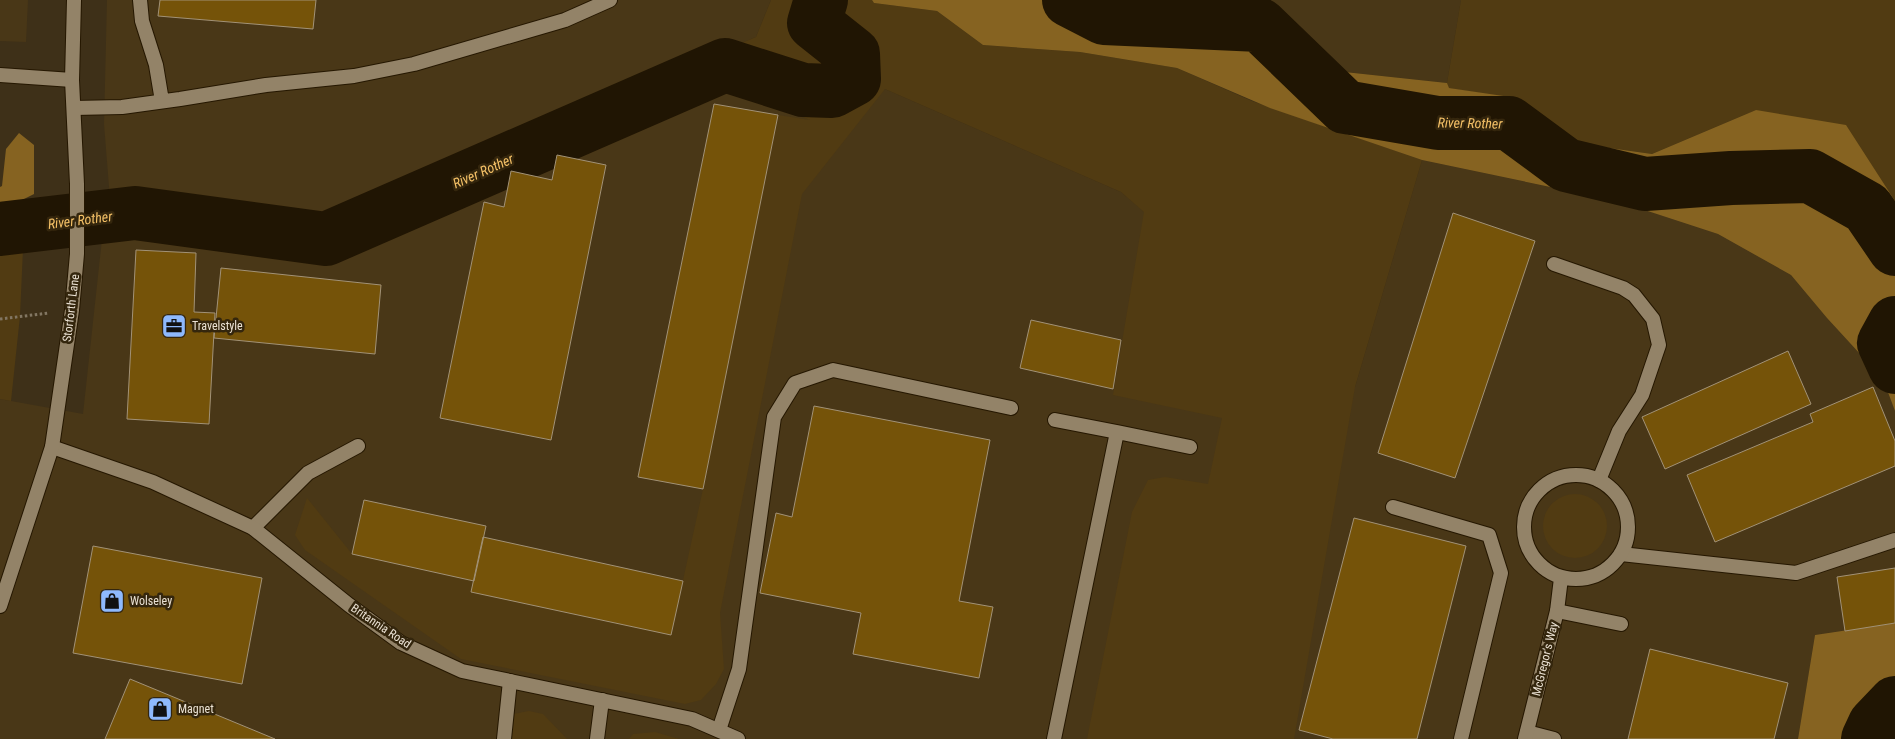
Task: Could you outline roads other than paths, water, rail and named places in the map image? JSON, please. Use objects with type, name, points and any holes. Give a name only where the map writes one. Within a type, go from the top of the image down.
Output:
[{"type":"street","name":"Storforth Lane","points":[[0,606],[52,447],[72,310],[77,254],[77,184],[72,80],[74,0]]},
{"type":"street","points":[[140,0],[142,21],[156,65],[162,101]]},
{"type":"street","points":[[74,108],[122,107],[266,85],[354,76],[414,64],[565,20],[610,0]]},
{"type":"street","points":[[0,75],[72,80]]},
{"type":"street","points":[[1554,264],[1623,288],[1634,295],[1653,319],[1659,345],[1642,395],[1619,432],[1599,480]]},
{"type":"street","points":[[719,730],[738,669],[774,416],[795,383],[832,370],[1011,408]]},
{"type":"street","points":[[1055,420],[1190,447]]},
{"type":"street","points":[[1054,739],[1117,432]]},
{"type":"street","points":[[253,528],[308,473],[358,446]]},
{"type":"street","name":"Britannia Road","points":[[52,447],[153,482],[253,528],[349,605],[401,643],[462,671],[692,719],[738,739]]},
{"type":"street","points":[[1582,475],[1599,480],[1613,490],[1623,504],[1628,520],[1628,538],[1621,554],[1610,568],[1595,576],[1578,580],[1561,578],[1546,571],[1533,558],[1525,543],[1523,526],[1526,508],[1535,494],[1548,482],[1564,476],[1582,475]]},
{"type":"street","points":[[1393,507],[1490,535],[1501,573],[1460,739]]},
{"type":"street","points":[[1621,554],[1796,573],[1895,540]]},
{"type":"street","name":"McGregor's Way","points":[[1526,735],[1557,611],[1561,578]]},
{"type":"street","points":[[1557,611],[1621,624]]},
{"type":"street","points":[[504,739],[510,681]]},
{"type":"street","points":[[597,739],[602,700]]},
{"type":"street","points":[[1526,735],[1554,739]]},
{"type":"waterway","name":"River Rother","points":[[0,229],[135,213],[326,239],[725,65],[803,90],[832,91],[854,79],[853,54],[814,23],[821,0]]},
{"type":"waterway","name":"River Rother","points":[[1069,0],[1104,18],[1260,25],[1345,107],[1438,123],[1509,123],[1566,165],[1645,184],[1731,178],[1810,176],[1867,208],[1895,249]]},
{"type":"waterway","name":"River Rother","points":[[1895,323],[1884,343],[1895,367]]},
{"type":"waterway","name":"River Rother","points":[[1868,739],[1875,724],[1895,703]]},
{"type":"place","name":"Travelstyle","points":[[174,326]]},
{"type":"place","name":"Wolseley","points":[[112,601]]},
{"type":"place","name":"Magnet","points":[[160,709]]}]
